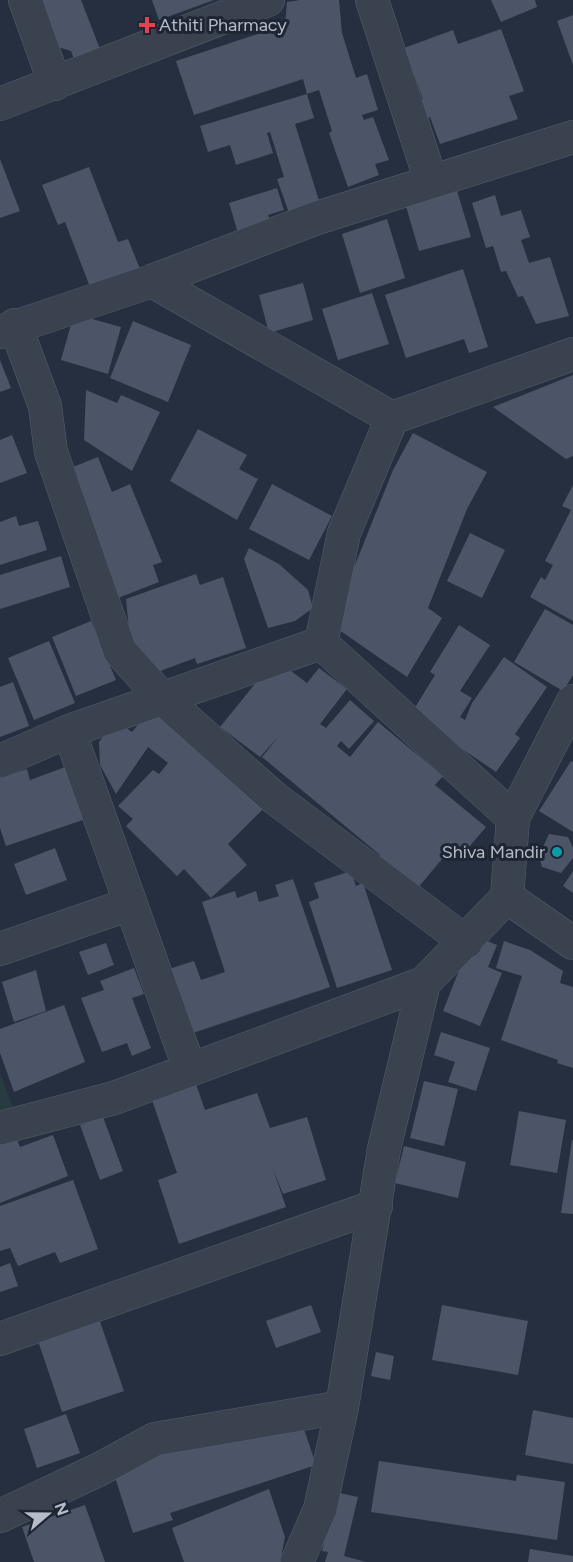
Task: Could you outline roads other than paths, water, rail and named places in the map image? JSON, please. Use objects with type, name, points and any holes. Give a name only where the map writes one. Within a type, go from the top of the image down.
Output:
[{"type":"street","points":[[25,0],[55,84]]},
{"type":"street","points":[[372,0],[431,181]]},
{"type":"street","points":[[0,104],[55,84],[251,3]]},
{"type":"street","points":[[465,942],[272,796],[161,697],[120,651],[51,452],[45,406],[8,329],[152,280],[314,219],[431,181],[511,159],[573,137]]},
{"type":"street","points":[[152,280],[392,418]]},
{"type":"street","points":[[321,643],[344,533],[392,418],[573,354]]},
{"type":"street","points":[[0,761],[69,731],[161,697],[321,643]]},
{"type":"street","points":[[321,643],[513,818]]},
{"type":"street","points":[[0,1128],[114,1098],[424,983],[507,897],[513,818],[573,701]]},
{"type":"street","points":[[69,731],[190,1070]]},
{"type":"street","points":[[507,897],[573,943]]},
{"type":"street","points":[[0,949],[130,904]]},
{"type":"street","points":[[297,1562],[320,1509],[342,1407],[384,1149],[424,983]]},
{"type":"street","points":[[0,1339],[376,1206]]},
{"type":"street","points":[[0,1516],[100,1469],[155,1439],[342,1407]]},
{"type":"place","name":"Athiti Pharmacy","points":[[147,25]]},
{"type":"place","name":"Shiva Mandir","points":[[557,852]]}]
